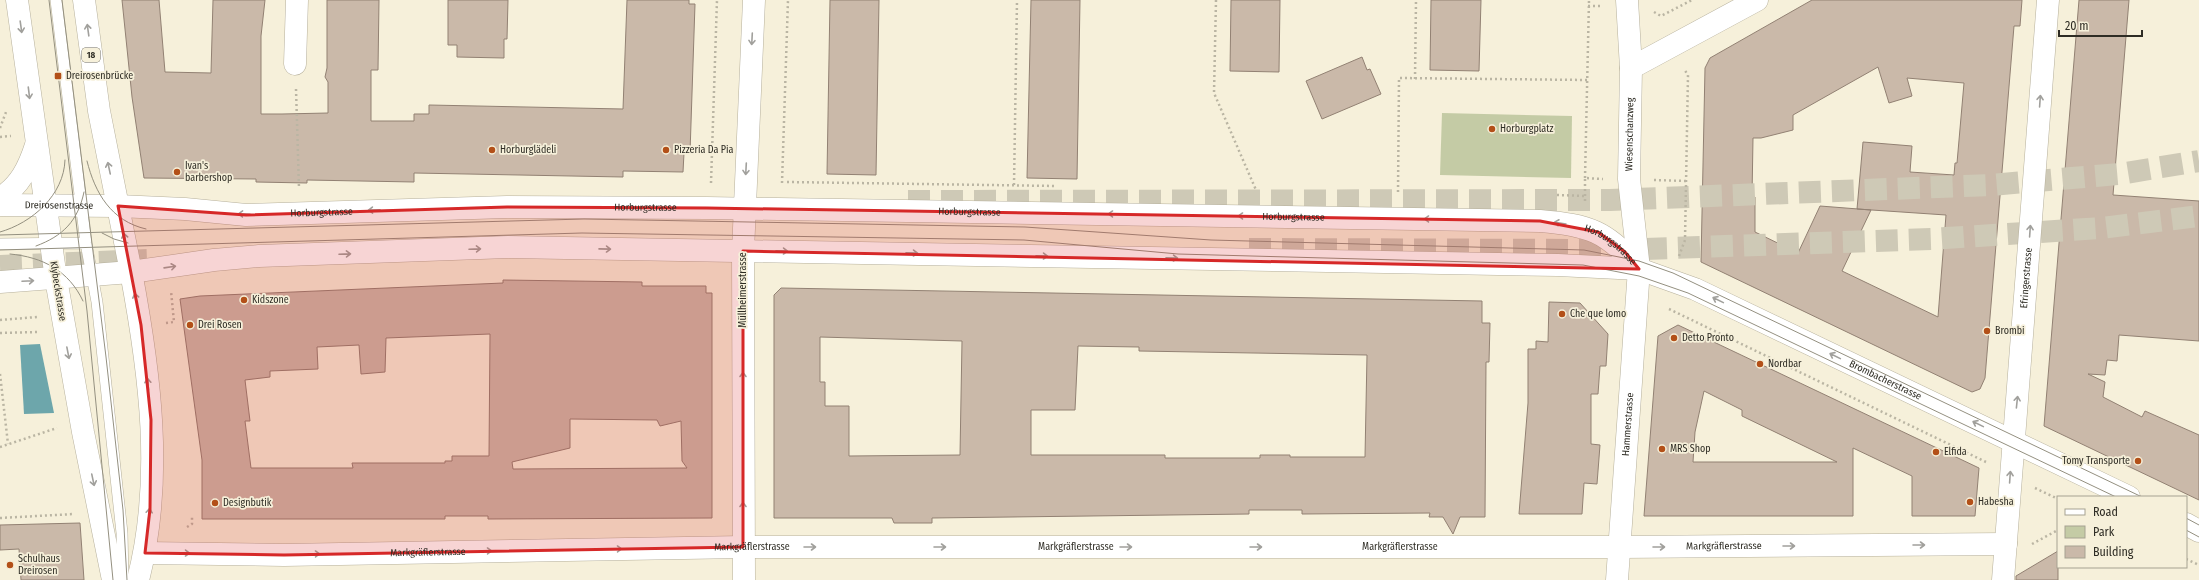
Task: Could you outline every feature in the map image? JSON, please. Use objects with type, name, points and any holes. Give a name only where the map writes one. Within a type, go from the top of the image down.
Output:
[{"type":"street","name":"Klybeckstrasse","points":[[17,0],[36,145],[56,279],[83,432],[113,580]]},
{"type":"street","name":"18","points":[[84,0],[99,110],[131,272]]},
{"type":"street","points":[[295,64],[297,0]]},
{"type":"street","name":"Müllheimerstrasse","points":[[744,580],[743,251],[754,0]]},
{"type":"street","points":[[1631,68],[1671,48],[1757,0]]},
{"type":"street","name":"Efringerstrasse","points":[[2003,580],[2048,0]]},
{"type":"street","name":"Wiesenschanzweg","points":[[1618,3],[1631,68],[1629,180],[1639,269]]},
{"type":"street","points":[[0,198],[18,183],[31,161],[36,145]]},
{"type":"street","name":"Dreirosenstrasse","points":[[0,204],[118,206]]},
{"type":"street","name":"Horburgstrasse","points":[[118,206],[185,209],[246,215],[300,212],[507,207],[744,209],[1540,221],[1561,222],[1598,232],[1608,237],[1625,252],[1639,269]]},
{"type":"street","name":"Horburgstrasse","points":[[131,272],[214,260],[259,256],[508,247],[1558,265],[1639,269]]},
{"type":"street","name":"Brombacherstrasse","points":[[1639,269],[1671,279],[2127,496]]},
{"type":"street","name":"Hammerstrasse","points":[[1617,580],[1639,269]]},
{"type":"street","points":[[0,282],[56,279],[131,272],[143,338],[151,420],[150,502],[145,553],[138,580]]},
{"type":"street","points":[[2187,525],[2199,531]]},
{"type":"street","name":"Markgräflerstrasse","points":[[145,553],[284,554],[743,547],[1620,547],[2006,544]]},
{"type":"lane","points":[[56,0],[86,243],[97,302],[122,533],[123,580]]},
{"type":"lane","points":[[0,244],[86,243]]},
{"type":"path","points":[[1014,185],[1017,0]]},
{"type":"path","points":[[1216,0],[1214,93],[1256,190]]},
{"type":"path","points":[[1415,79],[1416,0]]},
{"type":"path","points":[[1585,178],[1588,0]]},
{"type":"path","points":[[1647,9],[1661,16],[1692,0]]},
{"type":"path","points":[[1588,6],[1618,3]]},
{"type":"path","points":[[1671,48],[1688,75],[1685,240],[1671,279]]},
{"type":"path","points":[[295,64],[300,212]]},
{"type":"path","points":[[1398,192],[1399,78],[1587,80]]},
{"type":"path","points":[[1629,180],[1686,181]]},
{"type":"path","points":[[1638,297],[1670,309],[1972,454],[2010,476],[2057,499]]},
{"type":"path","points":[[0,320],[62,314]]},
{"type":"path","points":[[0,374],[8,444]]},
{"type":"path","points":[[0,447],[63,426]]},
{"type":"path","points":[[0,518],[100,512]]},
{"type":"path","points":[[2187,559],[2199,565]]},
{"type":"highlighted area","points":[[118,206],[246,215],[507,207],[707,208],[1540,221],[1598,232],[1625,252],[1639,269],[743,251],[743,547],[284,555],[145,553],[150,509],[151,420],[141,325]]},
{"type":"green space","points":[[1442,113],[1572,116],[1571,178],[1440,175]]},
{"type":"water","points":[[40,344],[54,413],[24,414],[20,345]]},
{"type":"building","points":[[122,0],[159,0],[165,72],[211,73],[213,0],[265,0],[261,36],[261,114],[282,114],[328,113],[328,82],[325,77],[327,68],[327,0],[379,0],[378,70],[371,70],[371,121],[414,121],[414,114],[429,114],[429,105],[623,109],[627,0],[689,0],[689,4],[695,4],[690,153],[684,153],[683,172],[623,171],[623,177],[414,173],[414,182],[307,180],[307,183],[256,182],[256,179],[144,178],[132,97]]},
{"type":"building","points":[[448,0],[508,0],[507,39],[504,39],[504,58],[457,57],[457,45],[448,45]]},
{"type":"building","points":[[830,0],[879,0],[876,175],[827,174]]},
{"type":"building","points":[[1031,0],[1080,0],[1077,179],[1027,178]]},
{"type":"building","points":[[1231,0],[1280,0],[1279,72],[1230,71]]},
{"type":"building","points":[[1431,0],[1481,0],[1479,71],[1430,70]]},
{"type":"building","points":[[1812,0],[2022,0],[2020,26],[2014,26],[1985,378],[1980,389],[1972,392],[1701,262],[1705,68],[1710,58]],"holes":[[[1878,67],[1889,103],[1912,96],[1907,78],[1964,83],[1957,163],[1955,163],[1954,175],[1910,172],[1912,146],[1863,142],[1857,209],[1820,206],[1798,253],[1755,232],[1755,197],[1752,197],[1753,138],[1761,138],[1793,130],[1793,115]],[[1871,210],[1946,215],[1938,317],[1842,271]]]},
{"type":"building","points":[[2079,0],[2129,0],[2113,195],[2199,201],[2199,341],[2119,335],[2117,361],[2107,360],[2105,375],[2088,374],[2105,382],[2103,397],[2142,417],[2145,411],[2199,435],[2199,500],[2044,426]]},
{"type":"building","points":[[1362,57],[1367,70],[1370,69],[1381,94],[1322,119],[1306,81]]},
{"type":"building","points":[[503,280],[642,282],[642,286],[706,286],[706,293],[712,293],[712,518],[488,519],[488,516],[445,516],[445,519],[202,519],[202,460],[180,299],[200,296],[503,283]],"holes":[[[490,334],[489,456],[452,456],[452,461],[445,461],[445,463],[352,463],[353,468],[251,468],[245,421],[250,421],[245,380],[270,377],[270,371],[318,369],[317,347],[359,345],[361,374],[385,372],[386,338]],[[570,419],[657,420],[660,426],[681,421],[682,461],[687,468],[513,469],[512,462],[570,448]]]},
{"type":"building","points":[[781,288],[1482,301],[1482,323],[1490,323],[1489,362],[1486,362],[1485,517],[1460,517],[1453,534],[1443,517],[1429,517],[1430,513],[1302,514],[1302,510],[1249,510],[1249,514],[932,518],[932,523],[894,523],[892,518],[774,518],[774,295]],"holes":[[[820,337],[962,341],[960,455],[849,456],[849,406],[825,406],[825,382],[820,382]],[[1078,346],[1139,347],[1139,351],[1367,355],[1365,457],[1290,457],[1290,455],[1260,455],[1260,458],[1165,458],[1165,455],[1031,455],[1031,410],[1075,410]]]},
{"type":"building","points":[[1549,302],[1580,303],[1608,334],[1606,366],[1600,366],[1598,394],[1591,394],[1591,444],[1600,445],[1597,484],[1584,483],[1582,514],[1519,514],[1528,403],[1528,349],[1536,349],[1536,341],[1548,342]]},
{"type":"building","points":[[1678,325],[1979,468],[1975,516],[1912,516],[1912,476],[1853,448],[1853,516],[1644,516],[1658,336]],"holes":[[[1704,391],[1742,410],[1742,416],[1837,462],[1693,462],[1695,432]]]},
{"type":"building","points":[[80,523],[84,580],[21,580],[19,549],[0,550],[0,525]]},
{"type":"building","points":[[2057,552],[2058,580],[2016,580],[2016,576]]},
{"type":"tunnel","points":[[908,201],[1610,200],[1990,185],[2119,174],[2199,161]]},
{"type":"tunnel","points":[[1249,249],[1613,250],[1931,239],[2101,228],[2199,216]]},
{"type":"tunnel","points":[[0,266],[147,260]]},
{"type":"tram line","points":[[49,0],[87,311],[113,580]]},
{"type":"tram line","points":[[62,0],[106,357],[123,510],[127,580]]},
{"type":"tram line","points":[[0,232],[24,222],[44,206],[59,185],[65,160]]},
{"type":"tram line","points":[[87,161],[90,173],[106,204],[123,220],[146,229]]},
{"type":"tram line","points":[[36,246],[46,242],[68,226],[78,211],[84,192]]},
{"type":"tram line","points":[[0,235],[584,219],[1025,227],[1211,240],[1584,250],[1639,261],[1673,273],[2140,496]]},
{"type":"tram line","points":[[102,233],[114,239],[128,243]]},
{"type":"tram line","points":[[0,250],[582,233],[1024,240],[1178,254],[1583,265],[1639,276],[1688,293],[2114,496]]},
{"type":"tram line","points":[[10,254],[33,258],[54,267],[70,281],[83,301]]},
{"type":"tram line","points":[[2187,519],[2199,525]]},
{"type":"tram line","points":[[2187,531],[2199,537]]},
{"type":"place","name":"Dreirosenbrücke","points":[[58,76]]},
{"type":"place","name":"Horburgplatz","points":[[1492,129]]},
{"type":"place","name":"Horburglädeli","points":[[492,150]]},
{"type":"place","name":"Pizzeria Da Pia","points":[[666,150]]},
{"type":"place","name":"Ivan's barbershop","points":[[177,172]]},
{"type":"place","name":"Kidszone","points":[[244,300]]},
{"type":"place","name":"Che que lomo","points":[[1562,314]]},
{"type":"place","name":"Drei Rosen","points":[[190,325]]},
{"type":"place","name":"Brombi","points":[[1987,331]]},
{"type":"place","name":"Detto Pronto","points":[[1674,338]]},
{"type":"place","name":"Nordbar","points":[[1760,364]]},
{"type":"place","name":"MRS Shop","points":[[1662,449]]},
{"type":"place","name":"Elfida","points":[[1936,452]]},
{"type":"place","name":"Tomy Transporte","points":[[2138,461]]},
{"type":"place","name":"Habesha","points":[[1970,502]]},
{"type":"place","name":"Designbutik","points":[[215,503]]},
{"type":"place","name":"Schulhaus Dreirosen","points":[[10,565]]}]
